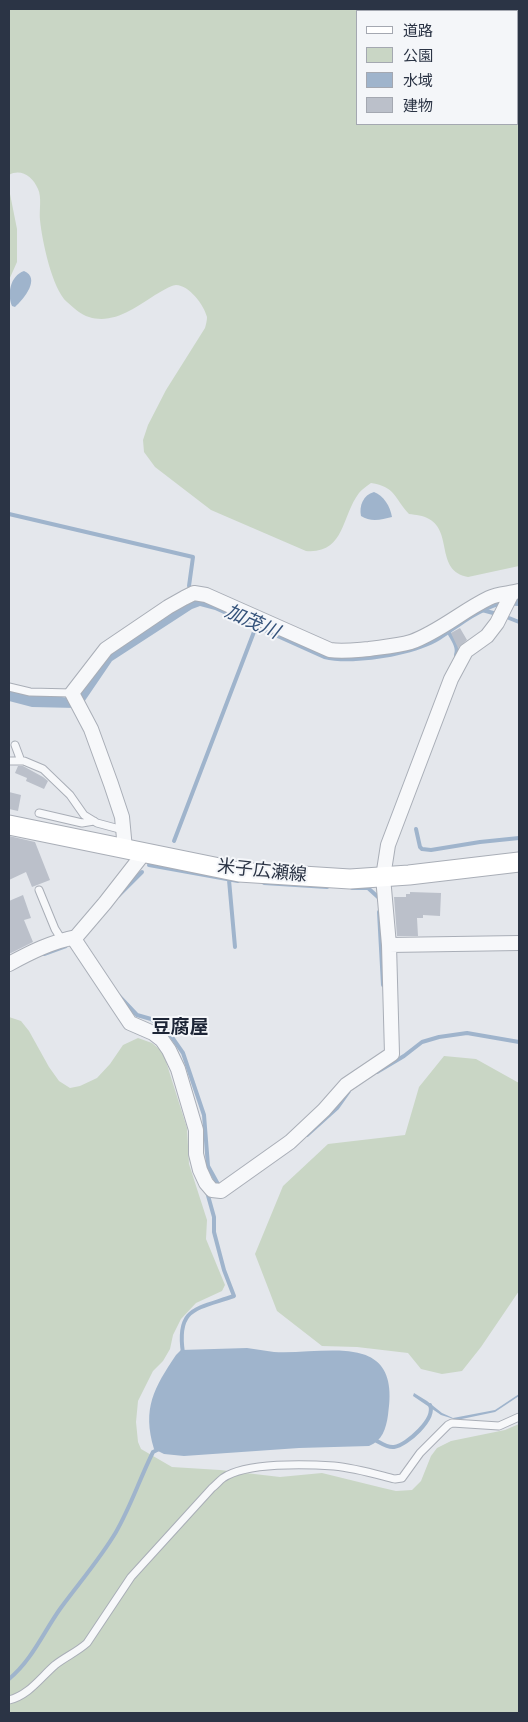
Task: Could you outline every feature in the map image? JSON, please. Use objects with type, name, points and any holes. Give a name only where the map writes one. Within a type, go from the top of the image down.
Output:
[{"type":"main road","name":"米子広瀬線","points":[[9,825],[239,872],[350,879],[519,862]]},
{"type":"street","points":[[76,937],[76,942],[130,1023],[153,1033],[162,1040],[169,1050],[178,1069],[196,1130],[196,1154],[200,1170],[206,1183],[212,1190],[221,1191],[290,1142],[324,1110],[346,1085],[392,1054],[389,945],[383,877],[388,845],[451,679],[466,651],[487,636],[516,592]]},
{"type":"street","points":[[125,849],[122,817],[111,784],[91,729],[72,694],[106,649],[168,607],[194,593],[206,595],[330,650],[341,652],[393,646],[412,641],[428,634],[489,598],[500,593],[516,592]]},
{"type":"street","points":[[9,964],[35,949],[76,937],[144,853]]},
{"type":"street","points":[[389,945],[519,943]]},
{"type":"lane","points":[[9,687],[30,692],[72,694]]},
{"type":"lane","points":[[15,745],[21,761]]},
{"type":"lane","points":[[9,761],[21,761],[43,769],[70,795],[84,816],[123,830]]},
{"type":"lane","points":[[39,813],[82,823],[94,821]]},
{"type":"lane","points":[[39,890],[55,929],[62,940]]},
{"type":"lane","points":[[9,1700],[17,1698],[24,1693],[55,1665],[87,1643],[131,1577],[212,1488],[225,1477],[248,1468],[304,1465],[334,1466],[395,1479],[402,1478],[420,1453],[448,1424],[499,1426],[519,1417]]},
{"type":"green space","points":[[9,9],[519,9],[519,566],[468,577],[458,573],[451,567],[447,559],[441,533],[436,525],[429,519],[409,514],[390,490],[371,483],[359,493],[335,540],[328,547],[306,551],[211,510],[155,467],[144,452],[143,440],[148,425],[166,390],[205,328],[207,317],[203,307],[191,292],[186,288],[176,285],[124,314],[115,317],[98,319],[80,313],[62,296],[52,276],[43,239],[40,220],[40,196],[36,185],[30,177],[22,173],[9,175]]},
{"type":"green space","points":[[9,189],[17,229],[17,262],[9,280]]},
{"type":"green space","points":[[9,1017],[21,1021],[59,1081],[70,1088],[80,1086],[97,1078],[110,1064],[123,1045],[138,1038],[152,1043],[163,1052],[187,1128],[189,1164],[207,1220],[206,1239],[225,1285],[222,1291],[196,1303],[181,1319],[173,1335],[170,1349],[163,1361],[153,1371],[138,1401],[136,1422],[138,1442],[141,1449],[172,1467],[280,1477],[322,1473],[396,1491],[412,1490],[421,1481],[431,1456],[437,1448],[451,1441],[505,1430],[519,1424],[519,1713],[9,1713]]},
{"type":"green space","points":[[444,1056],[476,1059],[519,1083],[519,1291],[481,1347],[462,1371],[442,1374],[421,1369],[408,1353],[357,1347],[322,1346],[277,1311],[255,1254],[283,1186],[328,1144],[405,1135],[419,1087]]},
{"type":"water","points":[[24,271],[29,274],[31,283],[23,299],[15,307],[12,306],[10,296],[11,286],[19,273]]},
{"type":"water","points":[[374,492],[386,502],[392,517],[376,520],[361,516],[363,501],[370,493]]},
{"type":"water","name":"加茂川","points":[[519,596],[519,606],[499,606],[486,611],[429,646],[400,655],[350,661],[324,659],[215,610],[200,606],[192,609],[112,661],[82,705],[76,708],[32,707],[9,701],[9,688],[70,698],[98,662],[196,597],[332,652],[393,648],[489,602]]},
{"type":"water","points":[[247,1348],[274,1352],[356,1352],[372,1358],[383,1369],[389,1388],[388,1415],[385,1430],[380,1438],[369,1446],[299,1448],[184,1456],[164,1454],[154,1449],[149,1422],[152,1399],[156,1388],[176,1355],[181,1350]]},
{"type":"water","points":[[414,1393],[442,1413],[453,1418],[495,1410],[519,1394],[519,1396],[495,1412],[457,1420],[441,1415],[413,1396]]},
{"type":"building","points":[[460,628],[467,640],[458,648],[451,633]]},
{"type":"building","points":[[18,766],[23,766],[48,781],[44,789],[26,781],[27,778],[15,773]]},
{"type":"building","points":[[9,792],[21,795],[18,811],[9,809]]},
{"type":"building","points":[[9,836],[35,842],[50,880],[32,887],[26,872],[9,880]]},
{"type":"building","points":[[410,892],[441,893],[440,916],[423,915],[423,918],[417,918],[418,936],[397,936],[394,897],[406,897],[406,894],[410,894]]},
{"type":"building","points":[[23,895],[31,918],[24,920],[33,942],[9,954],[9,901]]},
{"type":"waterway","points":[[9,514],[193,557],[189,586]]},
{"type":"waterway","points":[[482,610],[497,614]]},
{"type":"waterway","points":[[509,618],[519,622]]},
{"type":"waterway","name":"加茂川","points":[[174,841],[257,624]]},
{"type":"waterway","points":[[448,631],[456,646],[456,655]]},
{"type":"waterway","points":[[416,829],[420,847],[431,850],[519,838]]},
{"type":"waterway","points":[[149,865],[238,881]]},
{"type":"waterway","points":[[118,896],[142,872]]},
{"type":"waterway","points":[[229,880],[235,947]]},
{"type":"waterway","points":[[264,883],[327,887]]},
{"type":"waterway","points":[[352,888],[368,888],[379,900]]},
{"type":"waterway","points":[[379,912],[383,985]]},
{"type":"waterway","points":[[44,954],[66,946]]},
{"type":"waterway","points":[[119,996],[137,1015],[151,1019],[167,1030],[183,1053],[204,1115],[208,1166],[219,1186]]},
{"type":"waterway","points":[[377,1072],[404,1056],[422,1042],[439,1037],[467,1033],[519,1042]]},
{"type":"waterway","points":[[307,1135],[337,1108],[349,1091]]},
{"type":"waterway","points":[[183,1353],[182,1338],[186,1318],[200,1308],[234,1296],[224,1270],[214,1232],[214,1217],[207,1192]]},
{"type":"waterway","points":[[375,1440],[391,1447],[406,1442],[425,1424],[431,1411],[430,1405]]},
{"type":"waterway","points":[[9,1679],[31,1655],[60,1609],[110,1542],[126,1512],[153,1452],[159,1449]]},
{"type":"district","name":"豆腐屋","points":[[180,1027]]}]
